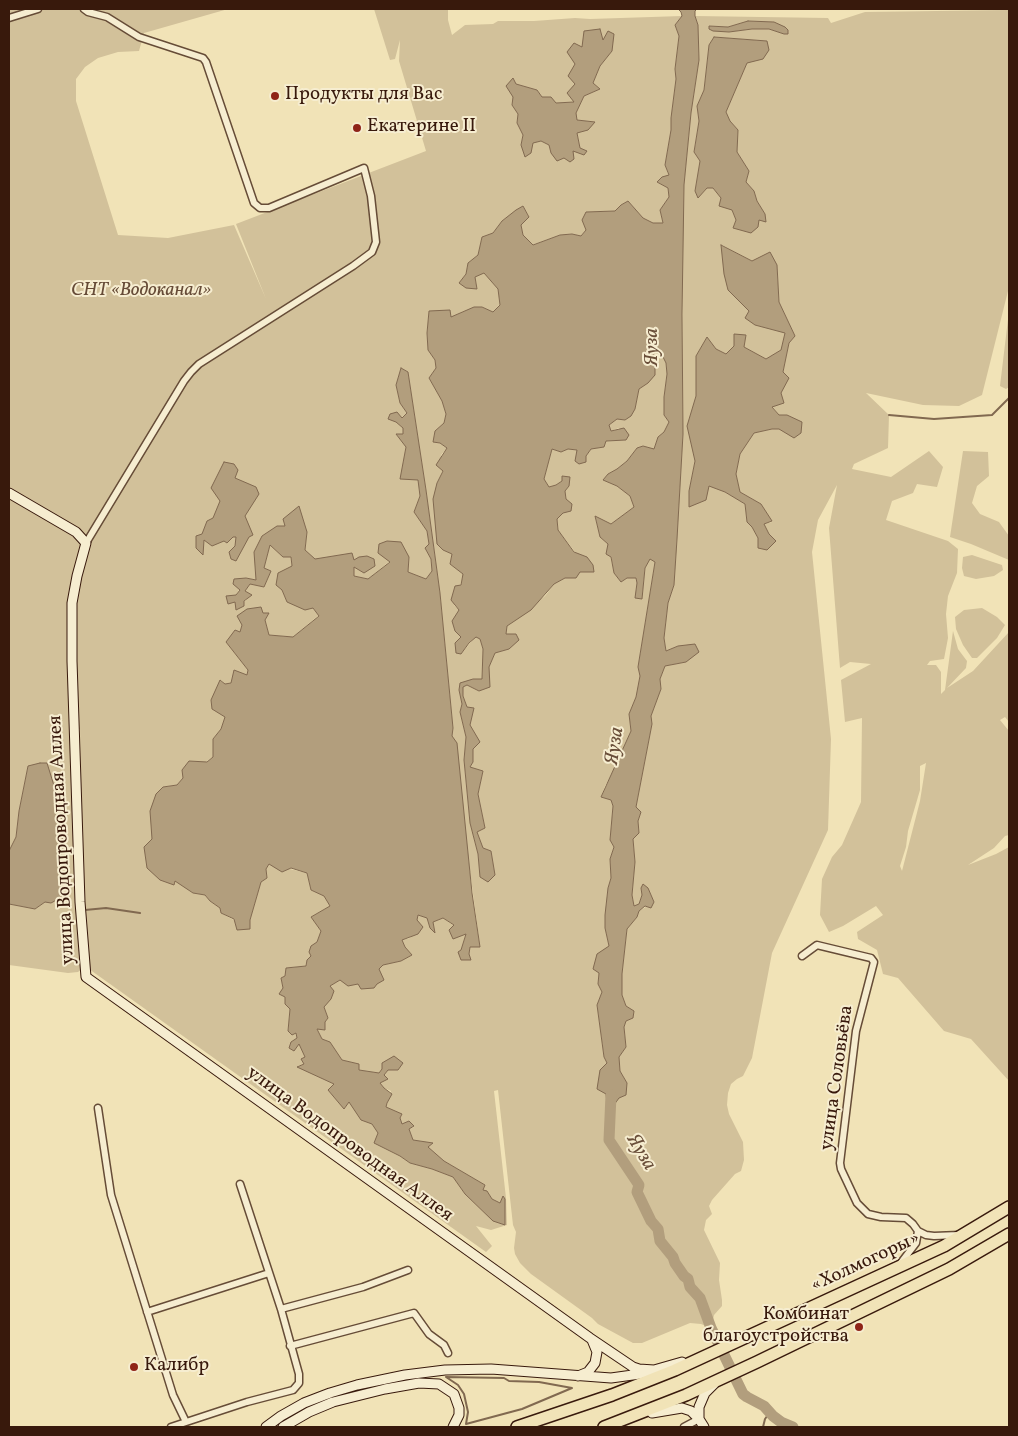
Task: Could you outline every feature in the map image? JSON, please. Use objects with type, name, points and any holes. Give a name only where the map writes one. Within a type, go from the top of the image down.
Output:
[{"type":"highway","name":"«Холмогоры»","points":[[706,1355],[895,1269],[965,1234],[1009,1207]]},
{"type":"highway","points":[[604,1427],[745,1368],[949,1269],[1009,1234]]},
{"type":"highway","points":[[517,1427],[612,1396],[706,1355]]},
{"type":"street","points":[[9,18],[38,9]]},
{"type":"street","name":"улица Водопроводная Аллея","points":[[84,9],[88,12],[107,17],[138,37],[203,58],[208,67],[254,203],[260,208],[269,208],[364,168],[371,196],[376,231],[376,242],[372,252],[199,364],[191,372],[86,543],[76,576],[72,603],[72,661],[80,902],[86,977],[590,1338],[633,1367],[654,1370]]},
{"type":"street","points":[[9,492],[76,532],[86,543]]},
{"type":"street","name":"улица Соловьёва","points":[[802,956],[817,945],[871,958],[874,962],[856,1031],[846,1106],[841,1169],[857,1203],[864,1212],[881,1217],[906,1218],[918,1231],[934,1236],[965,1234]]},
{"type":"street","points":[[98,1108],[110,1195],[172,1394],[186,1422]]},
{"type":"street","points":[[171,1427],[296,1388],[299,1383],[299,1374],[281,1309],[240,1184]]},
{"type":"street","points":[[895,1269],[916,1243],[918,1231]]},
{"type":"street","points":[[281,1309],[363,1287],[408,1270]]},
{"type":"street","points":[[147,1312],[269,1273]]},
{"type":"street","points":[[290,1346],[414,1313],[429,1334],[444,1345],[448,1353]]},
{"type":"street","points":[[576,1376],[588,1372],[596,1363],[596,1346],[590,1338]]},
{"type":"street","points":[[266,1427],[304,1403],[330,1393],[366,1383],[427,1371],[467,1369],[514,1370],[595,1378],[626,1377],[706,1355]]},
{"type":"street","points":[[702,1423],[700,1402],[705,1393],[718,1380]]},
{"type":"street","points":[[283,1427],[309,1412],[334,1402],[376,1390],[419,1383],[439,1384],[454,1394],[459,1408],[453,1427]]},
{"type":"street","points":[[621,1421],[677,1408],[691,1411],[702,1423]]},
{"type":"street","points":[[684,1427],[702,1423]]},
{"type":"green space","name":"СНТ «Водоканал»","points":[[9,9],[228,9],[144,33],[139,51],[118,52],[98,58],[85,67],[76,79],[76,101],[118,235],[168,238],[234,225],[266,299],[236,224],[426,151],[399,61],[400,40],[395,59],[390,60],[374,9],[448,9],[448,20],[452,35],[465,25],[493,24],[498,21],[682,16],[675,25],[679,36],[675,69],[676,79],[671,130],[665,165],[669,176],[657,182],[668,188],[669,197],[660,210],[663,224],[653,223],[643,218],[628,201],[615,211],[586,212],[586,230],[581,236],[572,234],[560,235],[532,245],[523,235],[521,225],[529,216],[523,206],[502,221],[493,233],[482,237],[478,255],[468,263],[466,274],[459,283],[477,288],[475,276],[484,273],[498,289],[500,304],[493,312],[482,307],[462,312],[451,318],[429,311],[427,333],[428,350],[435,360],[436,368],[429,378],[442,401],[446,414],[444,423],[435,431],[434,442],[440,443],[447,448],[441,455],[443,470],[437,483],[443,550],[452,554],[450,564],[464,574],[454,605],[459,610],[461,654],[476,636],[480,639],[483,649],[482,679],[473,679],[459,690],[462,704],[460,712],[466,737],[464,760],[470,823],[478,854],[480,877],[495,875],[491,851],[483,848],[477,832],[485,828],[478,794],[483,771],[470,767],[473,762],[473,749],[479,742],[470,725],[463,696],[463,687],[467,685],[479,691],[495,653],[509,649],[506,634],[507,626],[545,596],[554,584],[565,578],[576,578],[575,552],[558,530],[557,519],[563,513],[566,499],[565,491],[569,485],[562,481],[549,487],[544,479],[552,449],[561,452],[568,449],[577,450],[586,456],[591,449],[604,447],[606,441],[626,440],[619,428],[611,431],[609,425],[617,419],[625,420],[635,409],[639,389],[648,383],[648,361],[656,351],[663,357],[666,363],[664,415],[669,422],[664,432],[658,437],[654,450],[643,446],[637,448],[627,461],[608,474],[604,480],[617,486],[630,496],[634,507],[611,524],[595,517],[600,537],[608,544],[614,573],[621,582],[627,578],[636,577],[636,598],[642,599],[645,568],[650,558],[655,562],[638,667],[641,675],[636,697],[629,714],[631,731],[601,797],[611,800],[613,806],[610,840],[614,847],[610,859],[611,878],[608,888],[605,928],[609,946],[599,973],[598,984],[602,992],[597,1005],[604,1057],[607,1063],[607,1103],[627,1083],[620,1071],[619,1057],[626,1047],[624,1027],[626,1021],[633,1018],[634,1012],[626,1006],[622,995],[622,974],[627,929],[637,917],[639,911],[654,902],[648,888],[641,888],[642,895],[639,904],[634,906],[632,895],[635,862],[633,838],[639,833],[638,821],[641,812],[636,807],[652,724],[651,716],[661,689],[660,679],[665,666],[686,662],[678,646],[666,651],[664,638],[668,603],[674,585],[683,434],[682,261],[684,185],[691,113],[699,60],[698,25],[695,16],[828,18],[831,23],[865,12],[1009,10],[1009,287],[982,395],[959,406],[923,405],[866,393],[889,415],[888,448],[854,464],[852,469],[891,477],[929,451],[943,467],[937,487],[917,484],[913,493],[892,501],[886,520],[948,541],[958,549],[957,573],[948,596],[946,614],[948,638],[944,659],[930,661],[927,665],[936,665],[941,672],[941,694],[945,690],[953,631],[958,649],[967,661],[966,668],[947,688],[973,671],[1009,632],[1009,722],[1005,717],[1000,720],[1009,731],[1009,835],[1005,836],[994,848],[968,865],[1009,847],[1009,1081],[971,1039],[944,1031],[898,978],[883,974],[877,950],[858,939],[857,932],[883,915],[876,906],[843,926],[829,932],[820,915],[822,879],[832,857],[842,845],[861,802],[862,718],[845,722],[841,680],[871,664],[850,662],[840,668],[829,528],[837,485],[818,520],[812,552],[831,739],[828,830],[772,953],[752,1058],[743,1076],[731,1084],[728,1093],[727,1105],[729,1114],[743,1142],[744,1160],[741,1171],[735,1174],[712,1200],[709,1206],[712,1214],[706,1220],[704,1230],[720,1263],[719,1280],[722,1306],[714,1315],[711,1328],[701,1324],[690,1323],[642,1343],[633,1343],[598,1324],[531,1274],[520,1263],[514,1248],[516,1232],[513,1225],[498,1090],[494,1091],[506,1198],[507,1225],[491,1230],[476,1226],[492,1246],[486,1252],[89,969],[83,901],[80,729],[71,728],[75,906],[77,906],[83,968],[78,972],[68,973],[9,965],[9,904],[35,909],[45,902],[62,897],[60,878],[63,831],[28,766],[16,837],[9,851]],"holes":[[[748,21],[774,22],[784,34],[769,29],[729,32],[709,26],[728,27]],[[714,37],[767,41],[747,63],[726,112],[730,121],[738,130],[737,152],[749,171],[746,182],[754,191],[757,201],[765,214],[759,219],[733,228],[736,220],[732,210],[713,188],[707,188],[699,197],[695,191],[700,161],[694,152],[699,121],[697,106],[704,90],[709,45]],[[603,41],[612,51],[600,66],[593,83],[600,89],[584,96],[576,113],[576,120],[595,122],[577,132],[580,148],[573,151],[551,153],[549,145],[541,141],[521,145],[523,135],[517,123],[518,114],[512,105],[516,84],[537,90],[542,97],[556,103],[574,102],[575,64],[582,47]],[[722,245],[752,261],[777,265],[779,302],[795,336],[789,343],[783,372],[788,378],[772,406],[779,415],[779,429],[754,433],[740,454],[736,474],[740,492],[761,504],[772,522],[764,524],[769,534],[776,541],[758,548],[758,538],[747,522],[745,504],[709,485],[689,491],[695,461],[694,408],[696,396],[696,356],[707,337],[716,349],[726,354],[746,335],[744,347],[766,359],[782,350],[785,332],[755,325],[749,311],[728,290]],[[401,368],[408,372],[426,490],[440,593],[453,728],[452,737],[480,946],[470,946],[469,954],[461,950],[466,934],[443,918],[433,922],[435,932],[430,928],[427,918],[418,915],[410,938],[402,940],[412,955],[401,961],[383,965],[379,969],[340,980],[330,986],[327,1002],[324,1007],[328,1018],[325,1022],[325,1030],[317,1028],[322,1039],[330,1042],[342,1060],[359,1064],[358,1070],[379,1073],[382,1069],[388,1069],[384,1076],[387,1078],[380,1083],[384,1088],[391,1091],[386,1107],[402,1115],[400,1118],[401,1124],[414,1127],[409,1129],[413,1140],[432,1144],[427,1147],[444,1161],[485,1185],[483,1191],[487,1191],[492,1199],[500,1203],[503,1197],[505,1199],[505,1225],[485,1213],[465,1194],[453,1177],[410,1163],[375,1143],[378,1133],[372,1124],[361,1119],[349,1101],[345,1108],[328,1090],[334,1084],[298,1066],[304,1064],[305,1057],[299,1043],[291,1042],[297,1038],[296,1033],[288,1031],[290,1009],[281,978],[285,976],[286,968],[306,966],[321,931],[311,917],[330,906],[325,896],[311,890],[307,873],[269,864],[266,869],[267,878],[261,882],[250,920],[250,929],[221,913],[220,908],[205,895],[193,893],[175,880],[174,884],[144,847],[152,839],[163,787],[177,785],[183,778],[213,757],[213,739],[221,729],[226,717],[221,680],[225,684],[231,683],[247,675],[248,670],[226,642],[240,632],[242,625],[263,614],[268,613],[265,620],[269,635],[293,637],[319,615],[313,608],[287,602],[282,590],[292,567],[291,557],[283,557],[270,545],[264,568],[271,571],[264,587],[250,584],[245,591],[251,595],[236,610],[236,595],[246,578],[256,580],[262,536],[285,526],[307,532],[305,550],[315,560],[352,554],[354,576],[368,579],[390,561],[409,557],[408,572],[426,579],[432,571],[431,559],[425,548],[429,544],[427,531],[414,512],[420,496],[418,479],[401,479],[406,446],[396,434],[403,434],[403,428],[396,422],[407,413],[400,403],[396,385]],[[926,763],[920,801],[902,871],[900,866],[920,790],[920,766]]]},
{"type":"green space","points":[[1009,311],[1009,387],[1006,389],[1000,386]]},
{"type":"green space","points":[[963,451],[988,452],[989,476],[977,486],[972,503],[980,514],[999,522],[1009,536],[1009,560],[950,537]]},
{"type":"green space","points":[[972,555],[1002,565],[1003,570],[994,576],[976,579],[964,576],[962,568],[963,557]]},
{"type":"green space","points":[[982,608],[997,617],[1005,625],[997,638],[977,658],[972,658],[963,645],[956,629],[955,617],[964,610]]},
{"type":"water","points":[[678,9],[697,9],[695,16],[698,25],[699,60],[691,113],[684,185],[683,434],[674,585],[668,603],[664,638],[666,651],[678,646],[695,644],[699,652],[686,662],[665,666],[660,679],[661,689],[651,716],[652,724],[636,807],[641,812],[638,821],[639,833],[633,839],[635,862],[632,895],[634,906],[639,904],[643,884],[648,888],[654,902],[651,908],[645,906],[639,911],[637,917],[627,929],[622,974],[622,995],[626,1006],[634,1011],[633,1018],[626,1021],[624,1027],[626,1047],[619,1057],[620,1071],[627,1083],[626,1095],[619,1098],[611,1109],[607,1103],[606,1094],[597,1089],[600,1070],[607,1063],[604,1057],[597,1005],[602,992],[598,984],[599,973],[593,969],[597,954],[609,946],[605,928],[605,915],[611,878],[610,859],[614,847],[610,840],[613,806],[611,800],[601,797],[631,731],[629,714],[636,697],[640,676],[638,667],[655,562],[650,559],[645,568],[642,599],[635,598],[636,578],[627,578],[621,582],[614,573],[611,557],[606,554],[608,544],[600,537],[595,516],[611,524],[634,507],[630,496],[617,486],[603,480],[608,474],[627,461],[637,448],[643,446],[654,449],[658,437],[664,432],[669,422],[664,415],[666,363],[663,357],[656,351],[648,361],[655,364],[655,375],[639,389],[635,409],[631,416],[625,420],[617,419],[609,425],[611,431],[624,428],[629,435],[626,440],[606,441],[604,447],[591,449],[586,456],[586,462],[579,464],[575,461],[577,450],[568,449],[561,452],[552,449],[544,479],[549,487],[562,481],[562,476],[570,477],[569,486],[565,491],[566,499],[572,504],[571,511],[563,513],[557,519],[558,530],[574,552],[587,557],[593,565],[594,572],[580,572],[576,578],[565,578],[554,584],[531,610],[507,626],[506,634],[516,634],[519,640],[509,649],[495,653],[489,667],[490,687],[479,691],[467,685],[463,687],[463,696],[467,707],[474,708],[470,725],[480,742],[473,749],[473,762],[470,767],[483,771],[478,794],[485,828],[477,832],[483,848],[491,851],[495,875],[488,882],[480,877],[478,854],[470,823],[464,760],[466,737],[460,712],[462,704],[459,690],[460,683],[473,679],[482,679],[483,649],[480,639],[476,637],[461,654],[456,653],[455,643],[461,637],[455,631],[452,621],[459,610],[451,600],[455,586],[461,585],[463,574],[450,564],[452,554],[443,550],[437,544],[433,499],[437,483],[443,471],[436,465],[447,448],[440,443],[433,442],[435,431],[444,423],[446,414],[442,401],[429,378],[436,368],[435,360],[428,350],[427,333],[429,311],[450,310],[451,317],[474,307],[482,307],[493,312],[500,305],[498,289],[484,273],[475,277],[477,289],[466,288],[459,283],[466,274],[468,263],[478,255],[482,237],[493,233],[502,221],[523,206],[529,217],[521,225],[523,235],[533,245],[560,235],[572,234],[581,236],[586,230],[582,220],[586,212],[615,211],[628,201],[643,218],[653,223],[663,223],[660,210],[669,197],[668,188],[657,182],[662,177],[669,175],[665,165],[671,130],[676,79],[675,69],[679,36],[675,25],[682,16]]},
{"type":"water","points":[[748,21],[774,22],[785,27],[788,30],[788,34],[769,29],[729,32],[709,29],[709,26],[728,27]]},
{"type":"water","points":[[600,29],[603,40],[608,31],[614,34],[612,51],[600,66],[593,83],[600,89],[584,96],[576,113],[577,120],[595,122],[588,130],[577,133],[580,148],[587,151],[584,155],[573,151],[574,159],[570,162],[564,158],[557,161],[551,153],[549,145],[541,141],[533,143],[531,153],[525,157],[521,145],[523,135],[517,123],[518,114],[512,105],[513,97],[506,86],[513,78],[516,84],[537,90],[542,97],[551,97],[556,103],[574,102],[567,93],[575,84],[568,76],[575,64],[567,52],[574,43],[582,47],[584,31]]},
{"type":"water","points":[[714,37],[767,41],[769,50],[763,59],[747,63],[726,112],[730,121],[738,130],[737,152],[749,171],[746,182],[754,191],[757,201],[765,214],[766,222],[759,220],[758,227],[751,233],[733,228],[736,220],[732,210],[719,206],[721,198],[713,188],[707,188],[698,198],[695,191],[700,161],[694,152],[699,121],[697,106],[704,90],[709,45]]},
{"type":"water","points":[[721,245],[752,261],[770,252],[777,265],[779,302],[795,336],[789,343],[783,372],[789,378],[781,393],[784,403],[772,407],[779,415],[787,415],[802,422],[801,433],[794,438],[779,429],[754,433],[740,454],[736,474],[740,492],[761,504],[772,521],[764,524],[769,534],[776,541],[767,550],[758,548],[758,538],[747,522],[745,504],[725,492],[709,486],[706,500],[689,507],[689,491],[695,461],[687,426],[696,396],[696,356],[707,337],[716,349],[726,354],[734,346],[734,334],[746,335],[744,347],[766,359],[781,350],[785,333],[755,325],[745,318],[749,311],[728,290]]},
{"type":"water","points":[[401,368],[408,372],[426,490],[440,593],[453,728],[452,736],[457,743],[472,893],[480,947],[470,947],[469,954],[471,960],[461,960],[458,952],[461,950],[466,934],[453,939],[449,930],[454,925],[443,918],[433,922],[435,933],[430,928],[427,918],[418,915],[417,920],[423,927],[418,934],[402,940],[412,955],[401,961],[383,965],[379,969],[384,980],[374,988],[361,989],[358,984],[348,986],[340,980],[330,986],[334,991],[331,999],[324,1007],[328,1018],[325,1022],[325,1030],[317,1029],[322,1039],[330,1042],[342,1060],[359,1064],[359,1070],[379,1073],[382,1069],[382,1063],[394,1056],[403,1063],[398,1070],[388,1070],[384,1075],[388,1079],[380,1083],[392,1094],[386,1107],[402,1114],[400,1118],[402,1124],[409,1121],[414,1126],[409,1129],[413,1140],[433,1143],[428,1147],[444,1161],[485,1185],[483,1190],[487,1191],[492,1199],[500,1203],[503,1196],[505,1199],[505,1225],[493,1221],[465,1194],[453,1177],[410,1163],[374,1143],[378,1133],[372,1124],[361,1120],[349,1102],[344,1109],[328,1090],[334,1084],[297,1067],[304,1064],[301,1059],[305,1057],[299,1044],[294,1051],[289,1048],[291,1042],[297,1038],[296,1033],[292,1035],[288,1031],[290,1009],[285,1004],[285,997],[279,994],[283,988],[281,978],[285,976],[286,968],[306,966],[307,960],[311,956],[309,952],[311,946],[317,942],[321,931],[311,917],[330,906],[324,896],[311,890],[307,873],[291,868],[282,872],[269,864],[266,869],[267,878],[261,882],[250,920],[250,929],[237,930],[234,919],[221,913],[220,908],[205,895],[193,893],[175,881],[174,885],[160,880],[147,868],[144,847],[152,839],[150,811],[156,794],[163,787],[177,785],[183,778],[182,770],[189,761],[207,762],[213,757],[213,739],[221,729],[225,717],[212,709],[211,700],[220,680],[225,684],[231,683],[234,670],[247,675],[248,670],[226,642],[235,630],[240,632],[242,625],[237,616],[247,609],[261,607],[263,613],[269,613],[265,620],[269,635],[293,637],[319,616],[313,608],[305,610],[287,602],[282,590],[276,585],[278,573],[292,566],[291,557],[283,557],[270,545],[264,568],[271,571],[264,587],[250,584],[245,591],[252,595],[244,601],[244,606],[236,610],[235,602],[228,604],[226,596],[236,595],[240,590],[233,584],[234,579],[246,578],[256,580],[254,552],[262,536],[277,526],[285,526],[283,519],[299,506],[307,532],[305,550],[315,559],[352,553],[354,560],[367,556],[374,559],[375,566],[364,573],[354,567],[354,576],[368,579],[390,562],[378,553],[379,544],[387,541],[401,542],[409,557],[408,572],[426,579],[432,571],[431,559],[425,548],[429,544],[427,531],[414,512],[420,496],[418,480],[400,479],[406,447],[396,434],[403,434],[403,428],[396,422],[388,419],[390,414],[397,412],[402,418],[407,413],[400,403],[396,385]]},
{"type":"water","points":[[224,462],[234,464],[238,470],[235,478],[256,487],[259,494],[245,516],[253,535],[249,537],[236,561],[231,559],[229,552],[235,546],[236,537],[233,537],[227,543],[224,541],[212,546],[204,540],[203,555],[196,548],[196,536],[202,534],[207,521],[213,518],[220,501],[211,488]]},
{"type":"water","points":[[47,763],[60,805],[63,831],[60,878],[62,897],[51,903],[45,902],[35,909],[9,904],[9,851],[16,837],[28,766]]},
{"type":"waterway","points":[[889,415],[934,419],[992,415],[1009,398]]},
{"type":"waterway","points":[[85,910],[106,908],[140,913]]},
{"type":"waterway","name":"Яуза","points":[[611,1095],[609,1140],[639,1185],[637,1192],[651,1221],[658,1229],[660,1241],[688,1279],[690,1287],[700,1298],[711,1328],[743,1394],[764,1406],[781,1422],[793,1427]]},
{"type":"waterway","points":[[446,1377],[504,1378],[509,1381],[539,1382],[572,1388],[522,1409],[466,1424],[468,1412],[464,1394],[458,1385],[446,1377]]},
{"type":"waterway","points":[[763,1427],[765,1419],[770,1412]]},
{"type":"place","name":"Продукты для Вас","points":[[275,96]]},
{"type":"place","name":"Екатерине II","points":[[357,128]]},
{"type":"place","name":"Комбинат благоустройства","points":[[859,1327]]},
{"type":"place","name":"Калибр","points":[[134,1367]]}]
